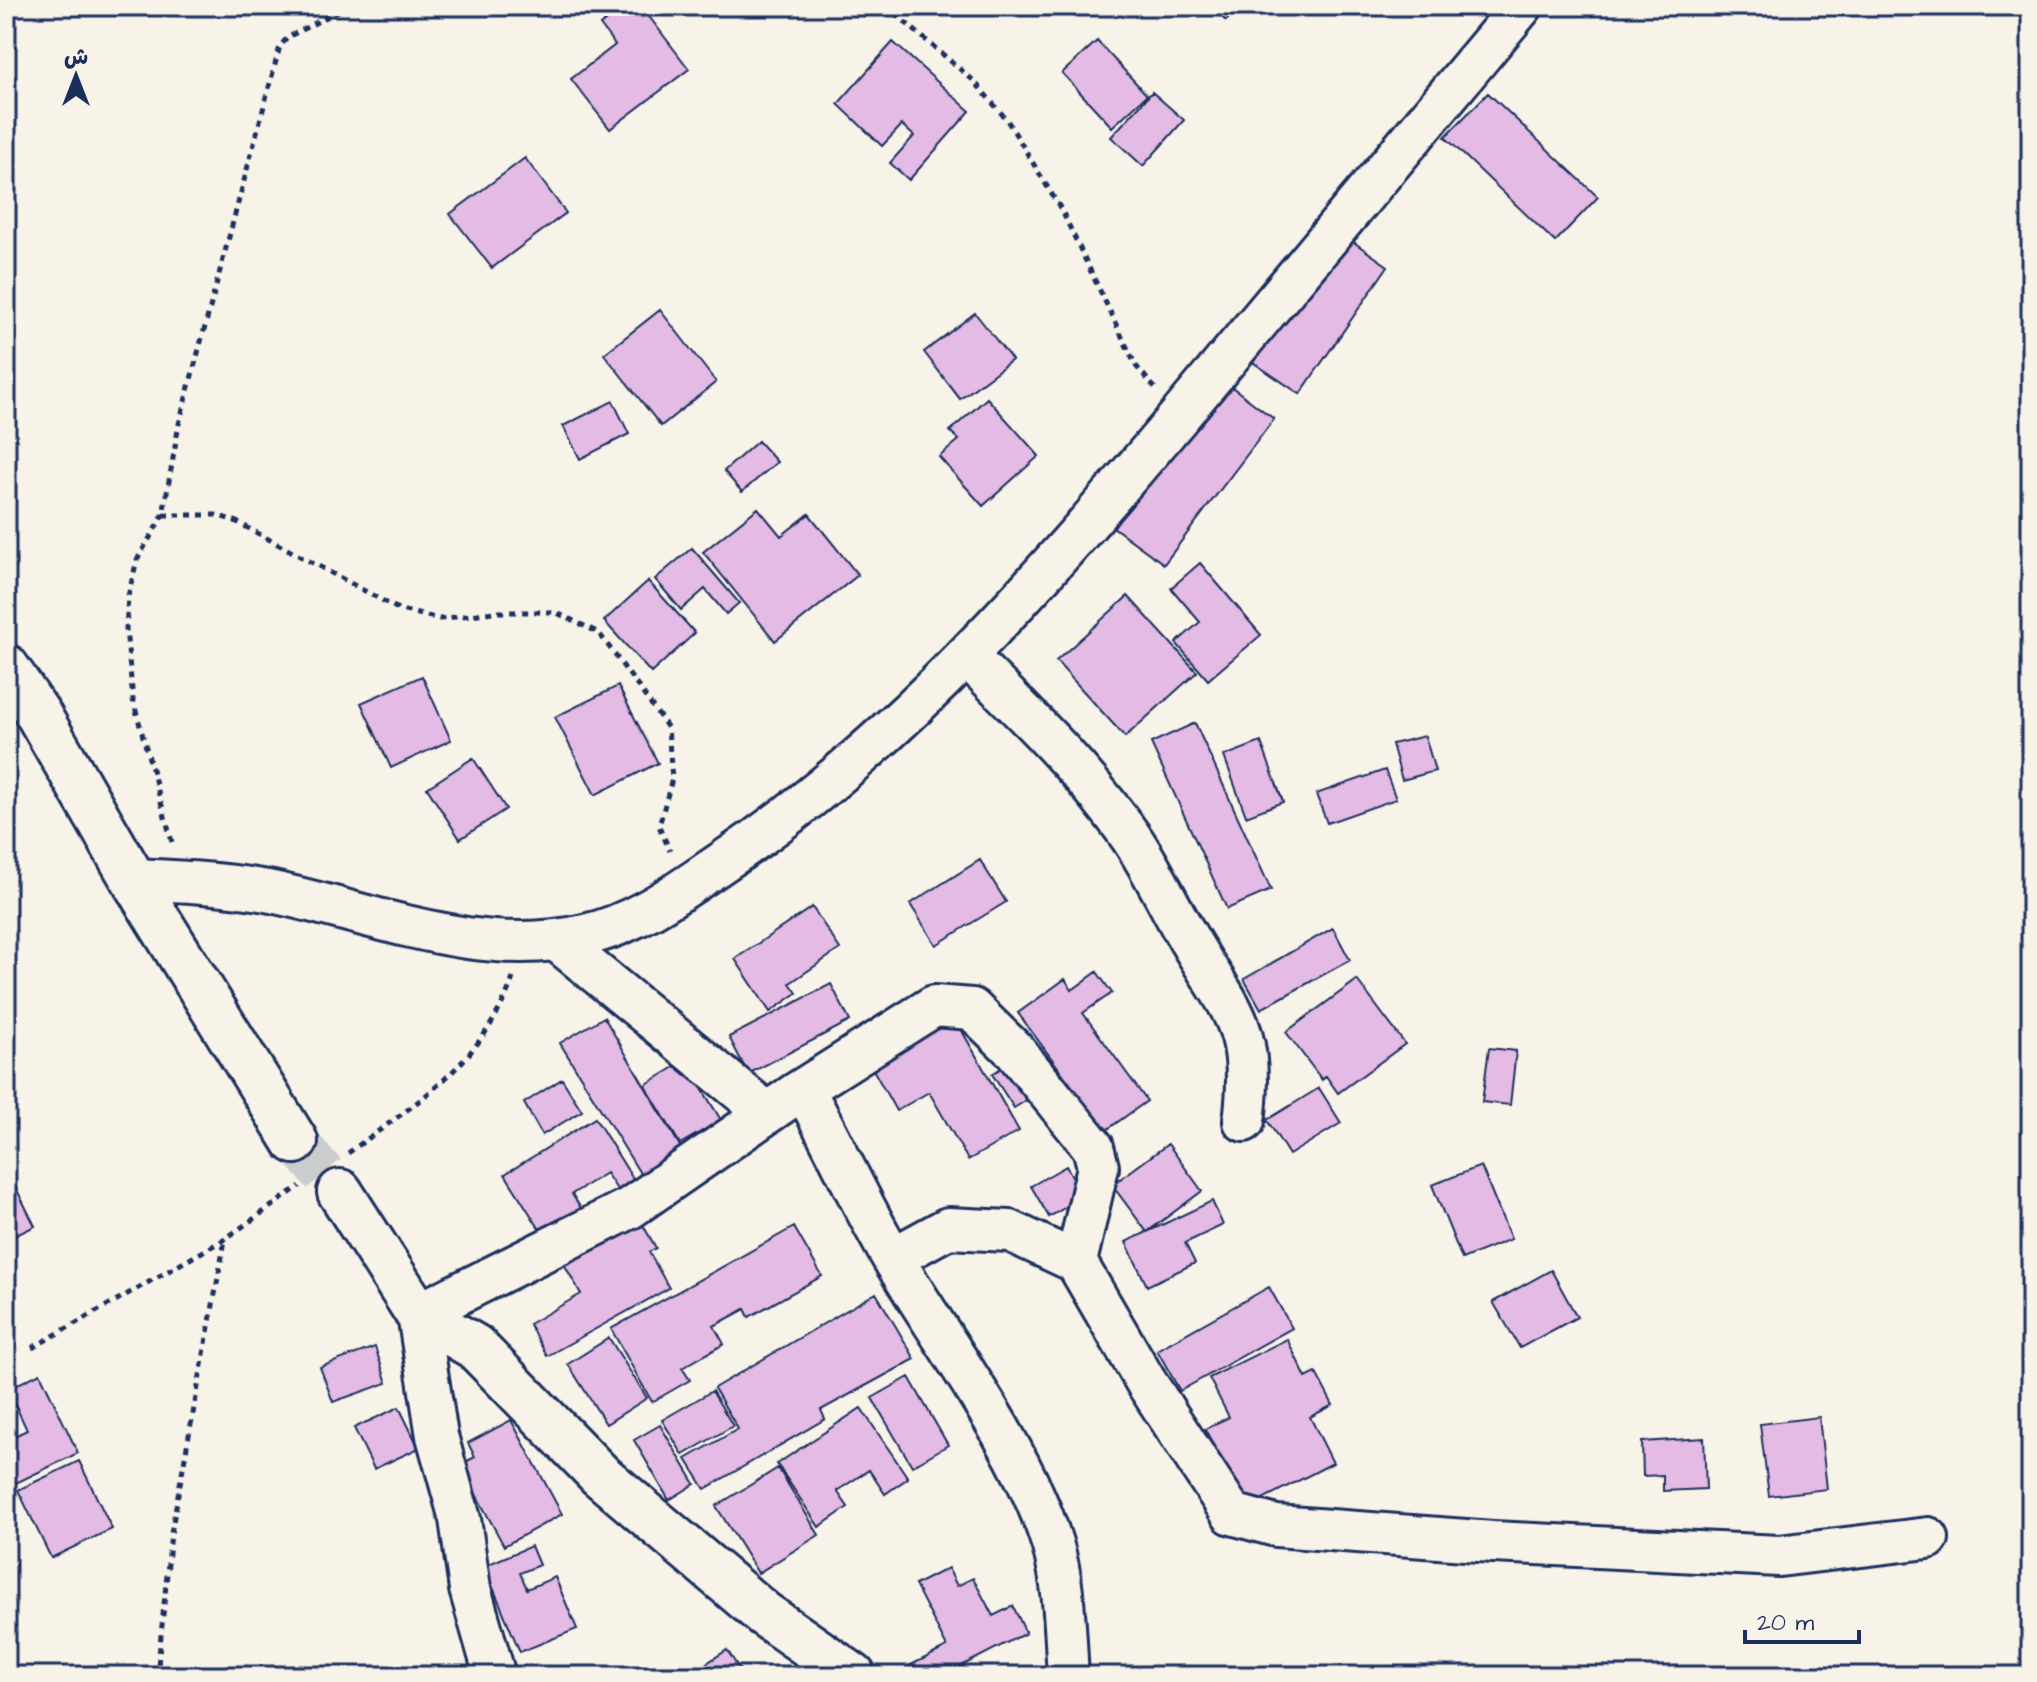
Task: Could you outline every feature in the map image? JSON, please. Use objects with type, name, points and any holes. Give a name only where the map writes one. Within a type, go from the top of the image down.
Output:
[{"type":"street","points":[[133,879],[183,881],[268,891],[483,940],[556,940],[588,935],[618,924],[693,882],[822,789],[967,656],[1079,535],[1522,6]]},
{"type":"street","points":[[967,656],[1099,794],[1132,837],[1186,934],[1223,989],[1240,1025],[1245,1045],[1248,1069],[1244,1121]]},
{"type":"street","points":[[6,667],[38,714],[133,879],[295,1141]]},
{"type":"street","points":[[556,940],[767,1113]]},
{"type":"street","points":[[418,1314],[630,1208],[767,1113],[934,1006],[972,1009],[1014,1050],[1093,1147],[1098,1167],[1076,1262]]},
{"type":"street","points":[[804,1090],[893,1258],[990,1417],[1027,1485],[1052,1543],[1061,1594],[1068,1676]]},
{"type":"street","points":[[340,1192],[418,1314],[437,1436],[460,1519],[470,1589],[495,1676]]},
{"type":"street","points":[[893,1258],[948,1228],[1010,1231],[1076,1262],[1146,1382],[1232,1514],[1276,1526],[1779,1556],[1928,1538]]},
{"type":"street","points":[[418,1314],[475,1347],[600,1475],[764,1614],[853,1676]]},
{"type":"path","points":[[183,881],[133,700],[126,629],[128,596],[137,560],[163,515],[179,424],[280,46],[288,37],[348,6]]},
{"type":"path","points":[[886,6],[974,81],[1007,120],[1062,211],[1136,366],[1179,417]]},
{"type":"path","points":[[163,515],[216,515],[235,521],[400,610],[440,619],[493,612],[555,612],[599,633],[668,728],[672,779],[659,826],[668,847],[693,882]]},
{"type":"path","points":[[157,1676],[171,1533],[225,1239]]},
{"type":"building","points":[[624,6],[641,6],[689,69],[610,129],[571,79],[615,45],[600,25]]},
{"type":"building","points":[[1210,6],[1240,6],[1226,21]]},
{"type":"building","points":[[1097,41],[1147,95],[1112,127],[1062,73]]},
{"type":"building","points":[[893,42],[970,111],[909,180],[890,163],[914,136],[902,125],[882,146],[838,104]]},
{"type":"building","points":[[1152,92],[1184,120],[1143,166],[1111,137]]},
{"type":"building","points":[[1488,93],[1598,197],[1555,242],[1445,137]]},
{"type":"building","points":[[525,158],[566,213],[492,268],[450,214]]},
{"type":"building","points":[[1339,232],[1388,266],[1300,394],[1251,361]]},
{"type":"building","points":[[660,310],[716,382],[661,426],[604,354]]},
{"type":"building","points":[[975,313],[1012,360],[960,399],[924,352]]},
{"type":"building","points":[[1224,381],[1274,419],[1164,564],[1113,527]]},
{"type":"building","points":[[987,398],[1039,456],[983,506],[939,457],[959,440],[950,431]]},
{"type":"building","points":[[613,401],[629,434],[580,459],[563,426]]},
{"type":"building","points":[[758,441],[777,462],[742,492],[724,471]]},
{"type":"building","points":[[758,508],[781,536],[809,514],[858,575],[775,641],[703,552]]},
{"type":"building","points":[[692,548],[739,603],[726,614],[705,589],[681,610],[655,579]]},
{"type":"building","points":[[1200,563],[1261,635],[1208,680],[1176,643],[1200,622],[1171,588]]},
{"type":"building","points":[[648,581],[695,633],[651,673],[604,621]]},
{"type":"building","points":[[1128,596],[1197,672],[1125,737],[1056,661]]},
{"type":"building","points":[[422,676],[451,740],[391,768],[361,703]]},
{"type":"building","points":[[618,686],[658,763],[595,795],[555,717]]},
{"type":"building","points":[[1195,723],[1271,890],[1227,909],[1151,743]]},
{"type":"building","points":[[1425,736],[1435,771],[1402,780],[1392,744]]},
{"type":"building","points":[[1261,742],[1283,802],[1246,816],[1224,756]]},
{"type":"building","points":[[473,758],[506,809],[460,839],[427,788]]},
{"type":"building","points":[[1385,770],[1396,799],[1327,823],[1316,794]]},
{"type":"building","points":[[980,860],[1006,902],[936,945],[910,904]]},
{"type":"building","points":[[812,907],[840,949],[790,983],[797,993],[770,1012],[735,959]]},
{"type":"building","points":[[1333,928],[1350,960],[1261,1009],[1244,979]]},
{"type":"building","points":[[1097,972],[1112,993],[1083,1013],[1147,1101],[1105,1131],[1018,1013],[1065,979],[1072,990]]},
{"type":"building","points":[[1357,980],[1405,1044],[1338,1093],[1326,1076],[1322,1080],[1286,1032]]},
{"type":"building","points":[[831,984],[850,1021],[748,1074],[729,1037]]},
{"type":"building","points":[[604,1017],[684,1153],[649,1188],[560,1043]]},
{"type":"building","points":[[954,1017],[1019,1131],[968,1160],[929,1092],[896,1111],[870,1064]]},
{"type":"building","points":[[1489,1048],[1516,1051],[1510,1105],[1482,1102]]},
{"type":"building","points":[[1014,1060],[1035,1095],[1014,1108],[992,1074]]},
{"type":"building","points":[[685,1061],[721,1120],[680,1144],[645,1085]]},
{"type":"building","points":[[562,1079],[582,1111],[542,1135],[524,1103]]},
{"type":"building","points":[[1319,1088],[1341,1123],[1289,1155],[1267,1120]]},
{"type":"building","points":[[595,1118],[638,1187],[622,1197],[606,1173],[572,1194],[583,1212],[544,1236],[505,1174]]},
{"type":"building","points":[[1168,1144],[1202,1191],[1147,1232],[1112,1185]]},
{"type":"building","points":[[1066,1166],[1084,1196],[1049,1217],[1031,1186]]},
{"type":"building","points":[[1481,1166],[1511,1239],[1462,1259],[1432,1185]]},
{"type":"building","points":[[16,1188],[35,1226],[6,1240],[6,1194]]},
{"type":"building","points":[[1212,1201],[1223,1225],[1185,1243],[1195,1263],[1147,1286],[1126,1242]]},
{"type":"building","points":[[636,1213],[656,1248],[649,1252],[669,1288],[547,1356],[529,1324],[581,1294],[560,1257]]},
{"type":"building","points":[[794,1227],[822,1276],[749,1317],[745,1309],[714,1326],[724,1344],[682,1368],[690,1380],[652,1402],[611,1329]]},
{"type":"building","points":[[1551,1270],[1577,1317],[1520,1348],[1493,1302]]},
{"type":"building","points":[[1269,1287],[1292,1328],[1180,1391],[1157,1350]]},
{"type":"building","points":[[876,1293],[915,1359],[821,1410],[825,1419],[705,1489],[686,1459],[738,1429],[714,1388]]},
{"type":"building","points":[[609,1338],[647,1398],[606,1424],[568,1364]]},
{"type":"building","points":[[1287,1339],[1306,1378],[1316,1373],[1333,1405],[1310,1417],[1333,1463],[1245,1508],[1205,1429],[1229,1417],[1209,1378]]},
{"type":"building","points":[[375,1347],[387,1383],[333,1402],[320,1367]]},
{"type":"building","points":[[40,1373],[78,1453],[12,1485],[6,1472],[6,1440],[27,1430],[8,1389]]},
{"type":"building","points":[[909,1377],[948,1445],[912,1466],[872,1398]]},
{"type":"building","points":[[712,1391],[733,1426],[683,1455],[662,1420]]},
{"type":"building","points":[[399,1407],[419,1448],[374,1469],[354,1428]]},
{"type":"building","points":[[861,1408],[908,1478],[885,1494],[869,1470],[837,1491],[848,1507],[819,1527],[777,1464]]},
{"type":"building","points":[[1819,1417],[1827,1489],[1769,1496],[1760,1424]]},
{"type":"building","points":[[511,1420],[562,1514],[504,1546],[460,1465],[475,1457],[468,1443]]},
{"type":"building","points":[[660,1425],[695,1484],[669,1500],[634,1440]]},
{"type":"building","points":[[1704,1438],[1706,1489],[1663,1491],[1663,1475],[1643,1476],[1642,1442]]},
{"type":"building","points":[[79,1461],[112,1529],[51,1558],[18,1490]]},
{"type":"building","points":[[778,1468],[819,1535],[758,1573],[716,1506]]},
{"type":"building","points":[[531,1546],[539,1565],[520,1573],[527,1589],[555,1577],[577,1629],[520,1652],[484,1566]]},
{"type":"building","points":[[948,1568],[957,1586],[973,1578],[993,1616],[1013,1606],[1026,1633],[942,1676],[914,1676],[909,1666],[947,1647],[915,1585]]},
{"type":"building","points":[[727,1650],[744,1676],[687,1676]]},
{"type":"building","points":[[172,1671],[229,1676],[171,1676]]},
{"type":"tunnel","points":[[295,1141],[340,1192]]}]
